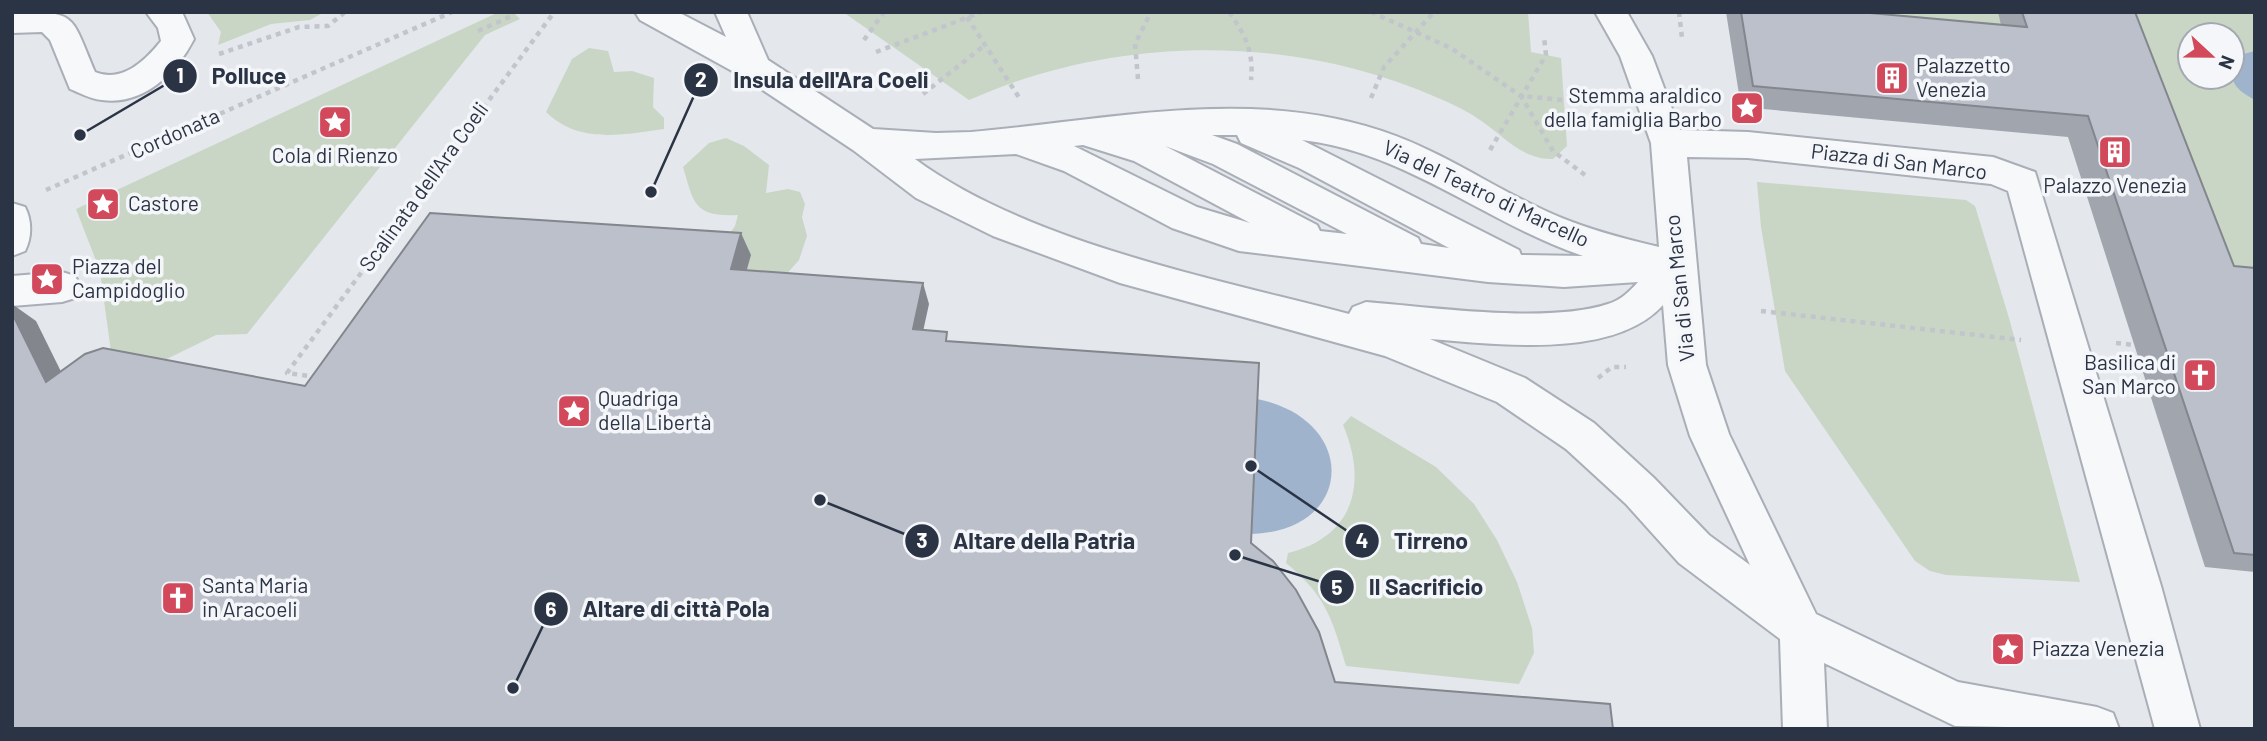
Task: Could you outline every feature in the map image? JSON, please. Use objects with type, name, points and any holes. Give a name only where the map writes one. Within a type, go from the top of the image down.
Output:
[{"type":"street","points":[[12,21],[44,17],[58,24],[82,80],[103,88],[132,82],[154,71],[171,54],[178,39],[173,23],[162,12]]},
{"type":"street","name":"Via del Teatro di Marcello","points":[[651,12],[755,68],[865,141],[929,188],[1030,236],[1192,289],[1297,314],[1387,340],[1458,366],[1511,390],[1580,436],[1640,491],[1694,549],[1801,629]]},
{"type":"street","points":[[731,12],[755,68]]},
{"type":"street","name":"Via di San Marco","points":[[1611,12],[1636,56],[1668,143],[1687,365],[1710,436],[1801,629]]},
{"type":"street","name":"Via del Teatro di Marcello","points":[[865,141],[918,146],[1016,143],[1145,125],[1211,122],[1288,125],[1359,137],[1423,161],[1526,217],[1576,238],[1638,258],[1677,265]]},
{"type":"street","name":"Via del Teatro di Marcello","points":[[1211,122],[1261,137],[1311,158],[1520,268]]},
{"type":"street","name":"Via del Teatro di Marcello","points":[[1145,125],[1225,153],[1432,261]]},
{"type":"street","name":"Via del Teatro di Marcello","points":[[1077,134],[1145,151],[1267,217],[1334,248]]},
{"type":"street","name":"Via del Teatro di Marcello","points":[[1016,143],[1044,149],[1101,171],[1209,227],[1279,243],[1432,261],[1520,268],[1582,271],[1677,265]]},
{"type":"street","name":"Piazza di San Marco","points":[[1668,143],[1748,145],[1966,168],[1993,171],[2023,182],[2140,586],[2178,729]]},
{"type":"street","points":[[12,241],[25,206]]},
{"type":"street","name":"Via del Teatro di Marcello","points":[[1297,314],[1465,325],[1552,327],[1602,324],[1633,311],[1677,265]]},
{"type":"street","points":[[12,290],[62,287]]},
{"type":"street","points":[[1801,629],[1953,716],[2097,729]]},
{"type":"street","points":[[1801,629],[1805,729]]},
{"type":"path","points":[[218,55],[260,37],[299,27],[328,26],[345,12]]},
{"type":"path","name":"Cordonata","points":[[25,206],[452,12]]},
{"type":"path","points":[[864,40],[884,12]]},
{"type":"path","points":[[876,52],[982,12]]},
{"type":"path","points":[[1138,79],[1132,54],[1152,12]]},
{"type":"path","points":[[1229,12],[1243,30],[1254,53],[1251,80]]},
{"type":"path","points":[[1371,12],[1460,54],[1521,96],[1553,151],[1585,175]]},
{"type":"path","points":[[1372,94],[1384,67],[1434,12]]},
{"type":"path","points":[[1679,12],[1682,38]]},
{"type":"path","points":[[478,31],[514,15]]},
{"type":"path","name":"Scalinata dell'Ara Coeli","points":[[282,380],[552,15]]},
{"type":"path","points":[[967,17],[1017,94]]},
{"type":"path","points":[[1491,148],[1546,55],[1544,37]]},
{"type":"path","points":[[923,94],[985,45]]},
{"type":"path","points":[[1521,96],[1593,103]]},
{"type":"path","points":[[1760,311],[2026,341]]},
{"type":"path","points":[[1598,377],[1612,368],[1626,367]]},
{"type":"path","points":[[287,373],[328,379]]},
{"type":"green space","points":[[207,12],[321,14],[310,20],[271,24],[218,45],[221,32]]},
{"type":"green space","points":[[499,12],[513,12],[520,19],[485,35],[247,334],[216,335],[144,370],[114,374],[100,271],[76,209]]},
{"type":"green space","points":[[843,12],[1528,12],[1531,52],[1561,58],[1567,146],[1553,159],[1532,156],[1470,114],[1438,98],[1382,77],[1324,62],[1264,53],[1204,50],[1143,54],[1083,63],[1025,79],[969,100]]},
{"type":"green space","points":[[1793,12],[1998,12],[2009,48]]},
{"type":"green space","points":[[2107,12],[2255,12],[2255,289],[2209,284]]},
{"type":"green space","points":[[589,48],[608,51],[614,72],[632,71],[654,78],[653,107],[664,118],[664,129],[616,135],[586,133],[572,129],[546,112],[572,59]]},
{"type":"green space","points":[[726,138],[744,146],[769,165],[766,193],[788,189],[800,192],[805,204],[802,217],[807,236],[799,260],[782,279],[740,269],[724,242],[735,226],[738,215],[712,214],[704,210],[698,206],[690,190],[683,167],[709,143]]},
{"type":"green space","points":[[1757,182],[1966,200],[1975,206],[2009,318],[2080,582],[1946,575],[1930,571],[1915,561],[1785,371],[1761,227]]},
{"type":"green space","points":[[1351,416],[1436,467],[1474,504],[1497,540],[1517,582],[1532,628],[1534,653],[1519,684],[1346,666],[1326,609],[1310,586],[1286,563],[1288,553],[1310,545],[1328,534],[1341,521],[1350,505],[1354,467],[1351,446],[1343,425]]},
{"type":"water","points":[[2255,51],[2255,100],[2241,91],[2246,91],[2246,53]]},
{"type":"water","points":[[1257,399],[1290,410],[1314,428],[1328,450],[1332,473],[1326,496],[1310,515],[1285,528],[1250,534]]},
{"type":"building","points":[[1741,12],[1859,12],[2027,27],[2022,12],[2135,12],[2234,266],[2255,268],[2255,555],[2234,553],[2088,116],[1753,86]]},
{"type":"building","points":[[430,213],[741,233],[731,269],[923,283],[913,329],[947,332],[946,341],[1259,363],[1251,543],[1273,561],[1296,590],[1319,632],[1335,682],[1610,704],[1613,729],[12,729],[12,313],[46,382],[85,354],[103,348],[305,386]]},
{"type":"place","name":"Palazzetto Venezia","points":[[1892,78]]},
{"type":"place","name":"Stemma araldico della famiglia Barbo","points":[[1747,108]]},
{"type":"place","name":"Cola di Rienzo","points":[[335,122]]},
{"type":"place","name":"Polluce","points":[[80,135]]},
{"type":"place","name":"Palazzo Venezia","points":[[2115,152]]},
{"type":"place","name":"Insula dell'Ara Coeli","points":[[651,192]]},
{"type":"place","name":"Castore","points":[[103,204]]},
{"type":"place","name":"Piazza del Campidoglio","points":[[47,279]]},
{"type":"place","name":"Basilica di San Marco","points":[[2200,375]]},
{"type":"place","name":"Quadriga della Libertà","points":[[574,411]]},
{"type":"place","name":"Tirreno","points":[[1251,466]]},
{"type":"place","name":"Altare della Patria","points":[[820,500]]},
{"type":"place","name":"Il Sacrificio","points":[[1235,555]]},
{"type":"place","name":"Santa Maria in Aracoeli","points":[[178,598]]},
{"type":"place","name":"Piazza Venezia","points":[[2008,649]]},
{"type":"place","name":"Altare di città Pola","points":[[513,688]]}]
